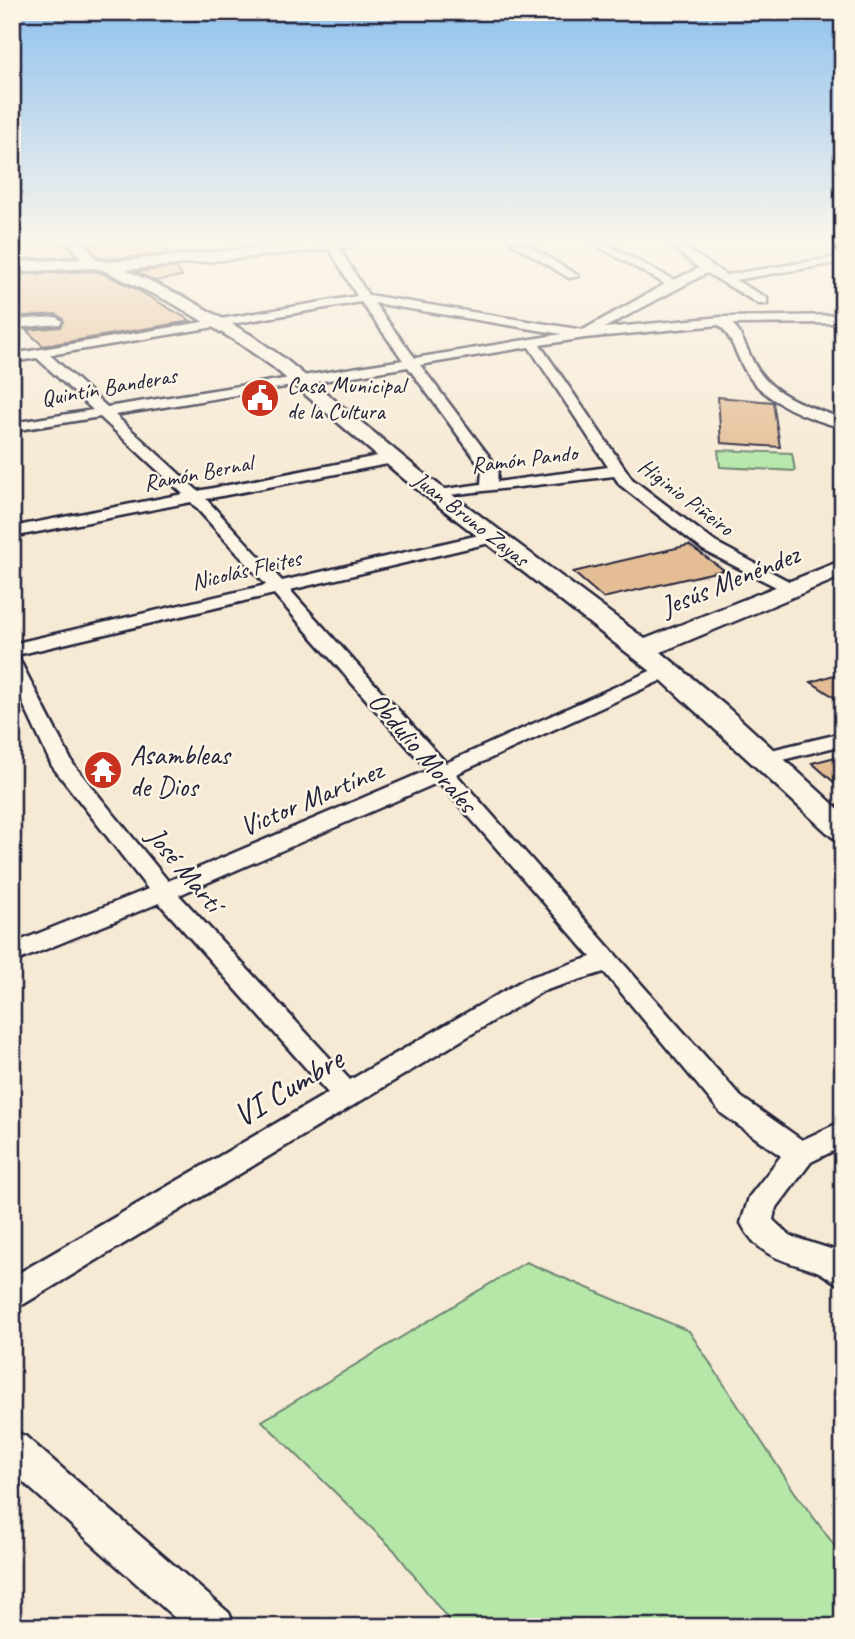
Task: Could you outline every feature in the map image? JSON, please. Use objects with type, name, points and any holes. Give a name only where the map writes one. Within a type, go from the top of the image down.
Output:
[{"type":"main road","name":"Juan Bruno Zayas","points":[[211,319],[279,363],[492,537],[642,650],[766,758],[843,830]]},
{"type":"main road","name":"Jesús Menéndez","points":[[642,650],[843,567]]},
{"type":"street","points":[[12,358],[239,319]]},
{"type":"street","points":[[379,319],[490,468],[489,486]]},
{"type":"street","points":[[496,319],[585,334],[722,321],[783,319]]},
{"type":"street","points":[[585,334],[611,319]]},
{"type":"street","points":[[12,324],[56,321]]},
{"type":"street","points":[[722,321],[735,332],[755,375],[766,388],[843,424]]},
{"type":"street","name":"Quintín Banderas","points":[[12,427],[103,410],[585,334]]},
{"type":"street","name":"Higinio Piñeiro","points":[[532,342],[625,482],[709,546],[792,590]]},
{"type":"street","name":"Obdulio Morales","points":[[41,354],[195,497],[279,588],[609,961],[732,1105],[800,1154]]},
{"type":"street","name":"Ramón Bernal","points":[[12,532],[393,458]]},
{"type":"street","name":"Ramón Pando","points":[[438,494],[616,471]]},
{"type":"street","name":"Nicolás Fleites","points":[[12,650],[492,537]]},
{"type":"street","name":"José Martí","points":[[12,659],[63,766],[164,893],[347,1095]]},
{"type":"street","name":"Victor Martínez","points":[[12,954],[443,775],[666,671]]},
{"type":"street","points":[[766,758],[843,739]]},
{"type":"street","name":"VI Cumbre","points":[[12,1294],[534,985],[609,961]]},
{"type":"street","points":[[842,1271],[826,1259],[782,1250],[766,1237],[757,1223],[760,1206],[800,1154],[843,1132]]},
{"type":"street","points":[[12,1448],[215,1627]]},
{"type":"green space","points":[[718,450],[792,453],[795,471],[720,467]]},
{"type":"green space","points":[[526,1262],[689,1331],[794,1491],[843,1557],[843,1627],[454,1627],[394,1550],[262,1421]]},
{"type":"building","points":[[63,319],[191,321],[43,346],[26,330],[60,327]]},
{"type":"building","points":[[718,397],[773,402],[780,447],[721,443]]},
{"type":"building","points":[[689,545],[724,570],[603,598],[573,572]]},
{"type":"building","points":[[843,672],[843,703],[811,682]]},
{"type":"building","points":[[843,755],[843,790],[812,763]]},
{"type":"place","name":"Casa Municipal de la Cultura","points":[[260,398]]},
{"type":"place","name":"Asambleas de Dios","points":[[103,770]]}]
